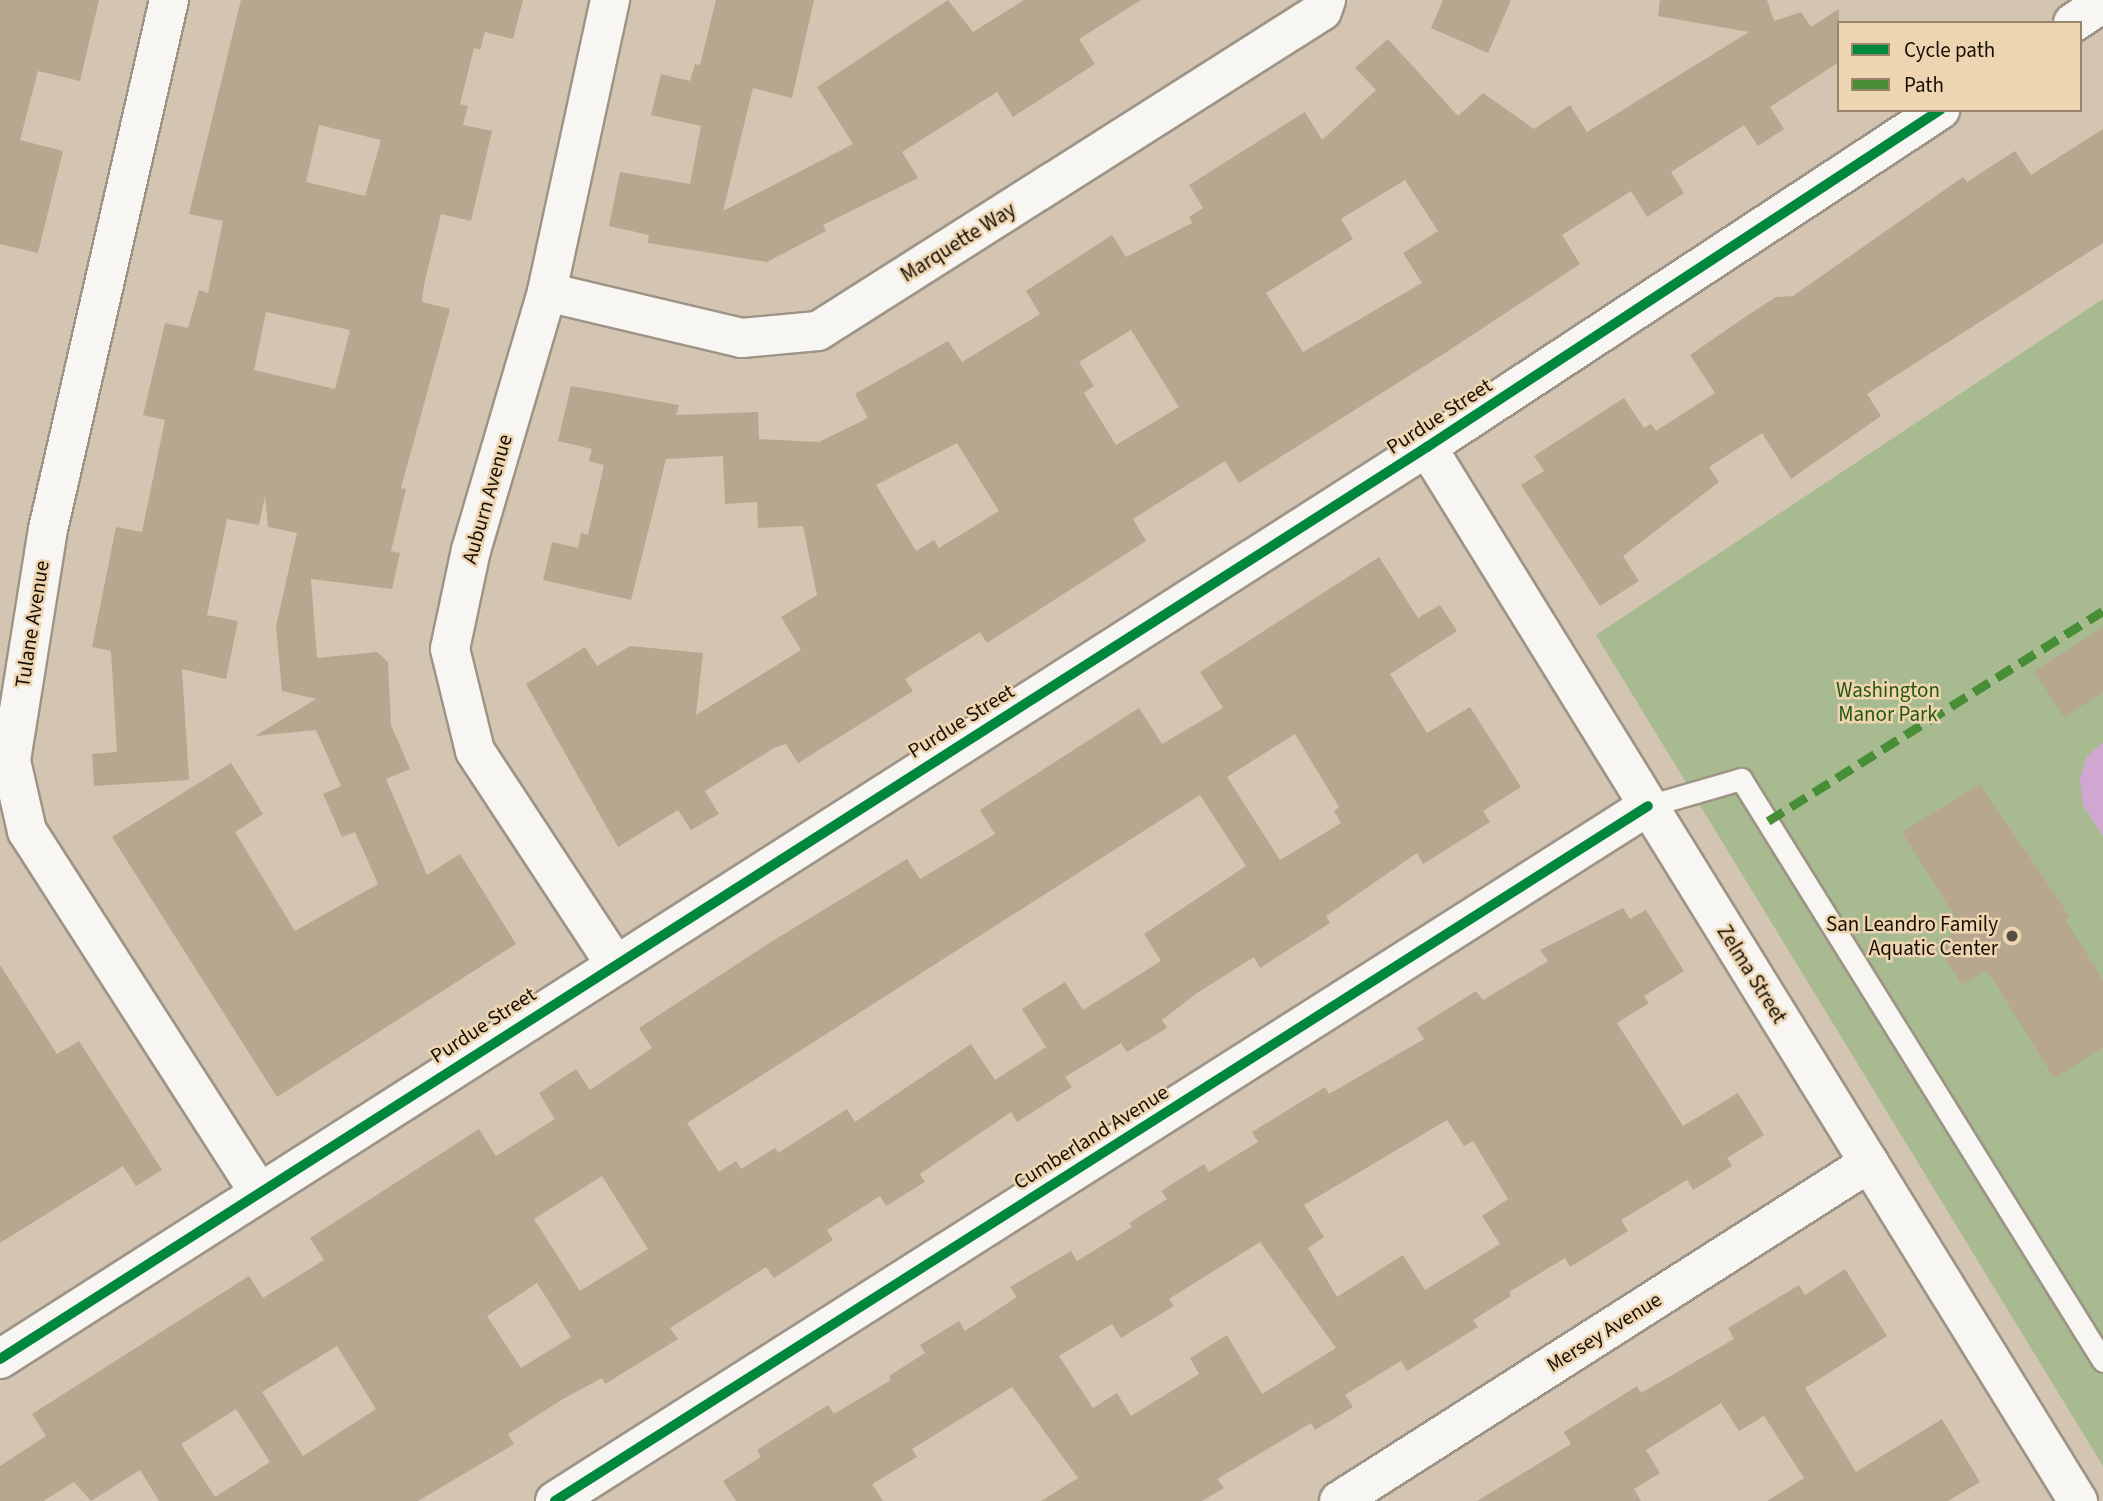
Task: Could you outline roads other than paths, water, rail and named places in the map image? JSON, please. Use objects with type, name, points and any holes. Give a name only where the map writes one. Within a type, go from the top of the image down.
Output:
[{"type":"street","name":"Tulane Avenue","points":[[169,0],[48,529],[10,761],[27,831],[259,1192]]},
{"type":"street","name":"Auburn Avenue","points":[[610,0],[547,292],[471,550],[450,649],[475,751],[614,963]]},
{"type":"street","name":"Marquette Way","points":[[547,292],[742,338],[818,331],[1322,11],[1326,0]]},
{"type":"street","points":[[2076,21],[2103,3]]},
{"type":"street","name":"Purdue Street","points":[[0,1359],[614,963],[1427,447],[1937,112]]},
{"type":"street","name":"Zelma Street","points":[[1427,447],[2078,1501]]},
{"type":"street","name":"Cumberland Avenue","points":[[555,1501],[1648,806]]},
{"type":"street","name":"Mersey Avenue","points":[[1339,1501],[1869,1163]]},
{"type":"lane","points":[[1648,806],[1741,779],[2103,1361]]},
{"type":"place","name":"San Leandro Family Aquatic Center","points":[[2012,936]]},
{"type":"park label","name":"Washington Manor Park","points":[[1888,702]]}]
